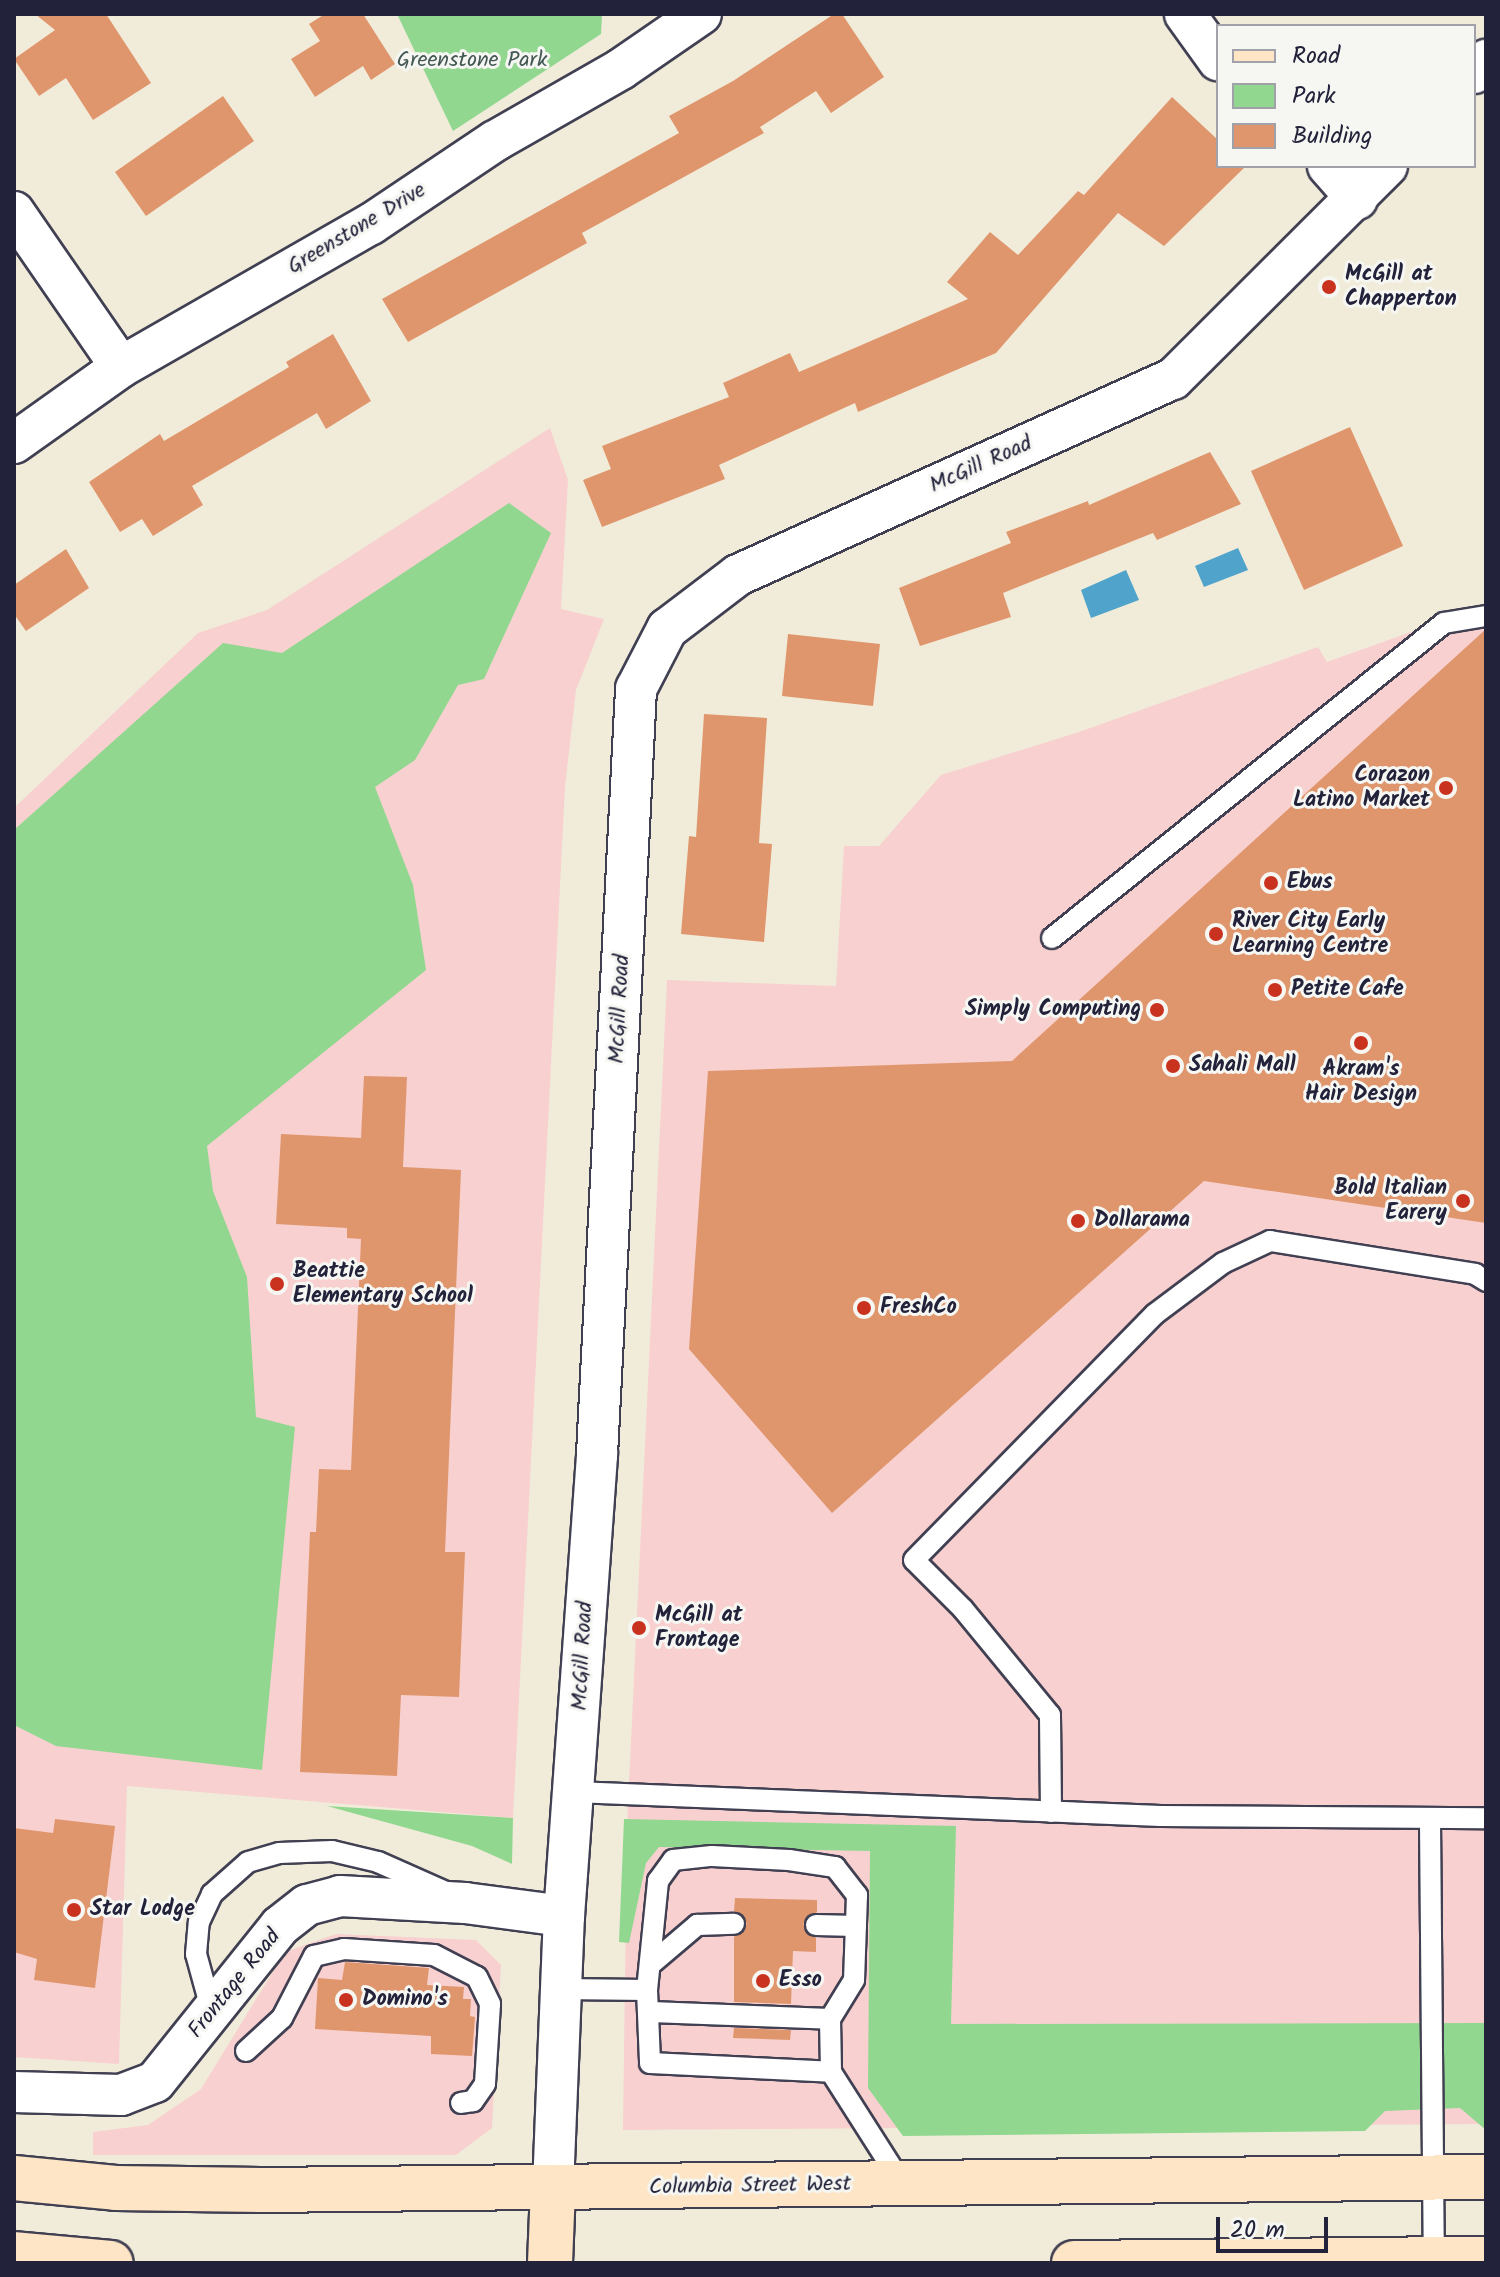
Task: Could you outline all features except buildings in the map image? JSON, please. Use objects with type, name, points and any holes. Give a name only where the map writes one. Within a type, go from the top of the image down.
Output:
[{"type":"main road","name":"Columbia Street West","points":[[14,2178],[116,2188],[553,2188],[1486,2177]]},
{"type":"main road","name":"McGill Road","points":[[550,2263],[553,2188]]},
{"type":"main road","points":[[14,2254],[111,2263]]},
{"type":"main road","points":[[1074,2263],[1434,2262],[1486,2259]]},
{"type":"street","name":"Greenstone Drive","points":[[14,443],[121,367],[371,224],[495,141],[621,69],[701,14]]},
{"type":"street","points":[[1185,14],[1216,57]]},
{"type":"street","points":[[1330,168],[1357,199]]},
{"type":"street","name":"McGill Road","points":[[553,2188],[564,1916],[575,1792],[636,689],[667,629],[738,575],[1173,379],[1385,168]]},
{"type":"street","points":[[14,212],[121,367]]},
{"type":"street","name":"Frontage Road","points":[[14,2092],[121,2095],[155,2082],[280,1926],[307,1905],[340,1896],[465,1903],[564,1916]]},
{"type":"lane","points":[[1052,938],[1444,623],[1486,616]]},
{"type":"lane","points":[[1051,1812],[1050,1715],[963,1609],[914,1560],[1155,1314],[1223,1263],[1270,1241],[1475,1274],[1486,1281]]},
{"type":"lane","points":[[575,1792],[1051,1812],[1430,1821],[1486,1818]]},
{"type":"lane","points":[[1430,1821],[1434,2262]]},
{"type":"lane","points":[[212,2012],[196,1954],[199,1922],[212,1894],[248,1862],[308,1850],[355,1855],[431,1883],[465,1903]]},
{"type":"lane","points":[[831,2072],[650,2063],[651,2012],[647,1990],[658,1881],[673,1860],[727,1857],[835,1867],[857,1895],[854,1980],[830,2019],[831,2072],[903,2184]]},
{"type":"lane","points":[[650,1965],[697,1925],[734,1924]]},
{"type":"lane","points":[[816,1925],[856,1926]]},
{"type":"lane","points":[[246,2051],[282,2018],[314,1956],[344,1949],[434,1955],[477,1977],[490,2004],[485,2084],[473,2101],[461,2103]]},
{"type":"lane","points":[[561,1989],[647,1990]]},
{"type":"lane","points":[[651,2012],[830,2019]]},
{"type":"shaded area","name":"Beattie Elementary School","points":[[550,428],[568,480],[561,609],[604,619],[576,690],[565,787],[513,1818],[127,1786],[119,2064],[14,2057],[14,808],[198,633],[267,610]]},
{"type":"shaded area","points":[[1486,605],[1486,2124],[623,2130],[627,1826],[667,980],[836,986],[844,846],[879,846],[941,775],[1079,732],[1318,647],[1327,662]]},
{"type":"shaded area","points":[[336,1934],[476,1940],[501,1965],[492,2128],[456,2155],[93,2155],[93,2132],[148,2125],[201,2089],[285,1952]]},
{"type":"green space","name":"Greenstone Park","points":[[397,14],[602,14],[601,34],[453,131]]},
{"type":"green space","points":[[509,503],[551,533],[484,679],[458,685],[415,760],[375,787],[413,885],[426,970],[207,1146],[213,1191],[247,1277],[256,1417],[295,1427],[262,1770],[56,1746],[14,1725],[14,830],[223,643],[282,653]]},
{"type":"green space","points":[[327,1806],[513,1818],[512,1864],[472,1846]]},
{"type":"green space","points":[[624,1819],[956,1826],[951,2024],[1486,2023],[1486,2130],[1460,2108],[1385,2111],[1365,2131],[903,2136],[868,2088],[870,1851],[659,1847],[646,1863],[629,1943],[619,1942]]},
{"type":"water","points":[[1238,548],[1248,570],[1204,587],[1195,566]]},
{"type":"water","points":[[1126,570],[1139,600],[1091,618],[1081,590]]},
{"type":"place","name":"McGill at Chapperton","points":[[1329,287]]},
{"type":"place","name":"Corazon Latino Market","points":[[1446,788]]},
{"type":"place","name":"Ebus","points":[[1271,883]]},
{"type":"place","name":"River City Early Learning Centre","points":[[1216,934]]},
{"type":"place","name":"Petite Cafe","points":[[1275,990]]},
{"type":"place","name":"Simply Computing","points":[[1157,1010]]},
{"type":"place","name":"Akram's Hair Design","points":[[1361,1043]]},
{"type":"place","name":"Sahali Mall","points":[[1173,1066]]},
{"type":"place","name":"Bold Italian Earery","points":[[1463,1201]]},
{"type":"place","name":"Dollarama","points":[[1078,1221]]},
{"type":"place","name":"Beattie Elementary School","points":[[277,1284]]},
{"type":"place","name":"FreshCo","points":[[864,1308]]},
{"type":"place","name":"McGill at Frontage","points":[[639,1628]]},
{"type":"place","name":"Star Lodge","points":[[74,1910]]},
{"type":"place","name":"Esso","points":[[763,1981]]},
{"type":"place","name":"Domino's","points":[[346,2000]]}]
